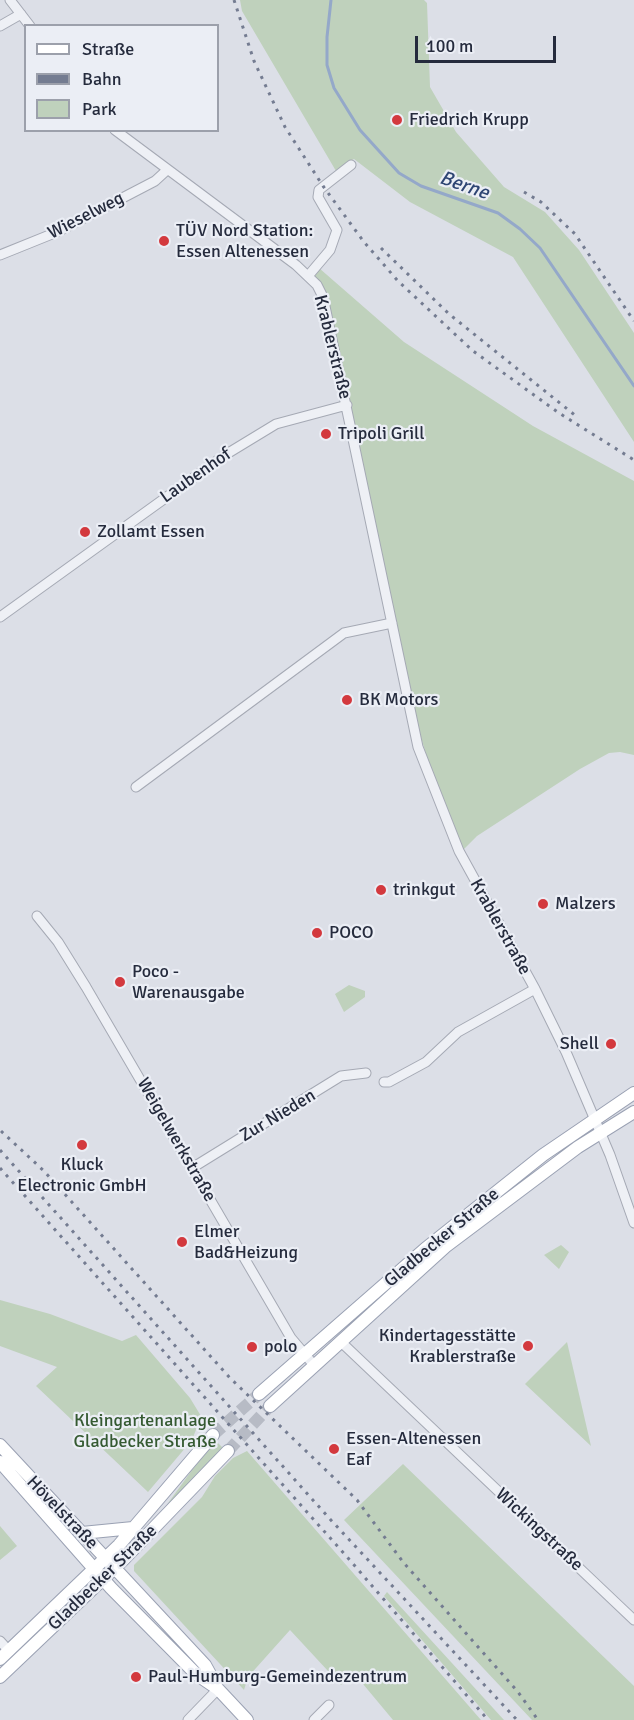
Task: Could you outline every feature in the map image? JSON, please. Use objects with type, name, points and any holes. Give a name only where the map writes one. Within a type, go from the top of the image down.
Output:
[{"type":"main road","name":"Gladbecker Straße","points":[[259,1394],[425,1249],[543,1155],[634,1093]]},
{"type":"main road","name":"Gladbecker Straße","points":[[270,1406],[313,1364],[445,1247],[600,1133],[634,1112]]},
{"type":"main road","name":"Gladbecker Straße","points":[[4,1655],[134,1528],[213,1435]]},
{"type":"main road","name":"Hövelstraße","points":[[0,1445],[205,1665],[218,1689]]},
{"type":"main road","name":"Gladbecker Straße","points":[[0,1677],[103,1579],[228,1451]]},
{"type":"main road","name":"Hövelstraße","points":[[0,1462],[103,1579],[196,1674],[218,1689],[247,1720]]},
{"type":"main road","points":[[82,1533],[134,1528]]},
{"type":"street","points":[[10,0],[28,24]]},
{"type":"street","points":[[0,26],[21,14]]},
{"type":"street","name":"Krablerstraße","points":[[119,132],[281,253],[317,285],[327,311],[418,747],[434,794],[466,867],[535,989],[594,1119],[634,1223]]},
{"type":"street","points":[[308,276],[330,250],[337,230],[318,197],[319,190],[351,165]]},
{"type":"street","name":"Wieselweg","points":[[0,255],[96,212],[155,181],[167,170]]},
{"type":"street","name":"Laubenhof","points":[[0,617],[217,461],[276,424],[347,405]]},
{"type":"street","points":[[136,787],[344,633],[392,623]]},
{"type":"street","name":"Weigelwerkstraße","points":[[37,916],[69,960],[291,1338],[313,1364]]},
{"type":"street","points":[[384,1082],[389,1082],[426,1062],[458,1032],[535,989]]},
{"type":"street","name":"Zur Nieden","points":[[192,1168],[341,1076],[366,1073]]},
{"type":"street","name":"Wickingstraße","points":[[340,1341],[634,1620]]},
{"type":"street","points":[[0,1641],[4,1655]]},
{"type":"street","points":[[188,1720],[218,1689]]},
{"type":"street","points":[[314,1720],[329,1705]]},
{"type":"green space","points":[[240,0],[424,0],[427,3],[430,87],[456,132],[504,187],[545,212],[579,250],[634,333],[634,442],[513,257],[410,202],[354,159],[336,171],[242,11]]},
{"type":"green space","points":[[319,268],[404,342],[533,426],[634,481],[634,755],[620,752],[609,753],[580,769],[477,836],[462,851],[433,777],[416,721],[331,317],[312,276]]},
{"type":"green space","points":[[349,985],[365,991],[365,997],[344,1012],[335,994]]},
{"type":"green space","points":[[561,1245],[569,1252],[559,1269],[544,1255]]},
{"type":"green space","name":"Kleingartenanlage Gladbecker Straße","points":[[0,1300],[50,1314],[122,1341],[136,1335],[190,1398],[204,1421],[199,1422],[192,1440],[148,1492],[36,1386],[57,1367],[0,1346]]},
{"type":"green space","points":[[567,1342],[591,1446],[525,1384]]},
{"type":"green space","points":[[216,1441],[223,1448],[161,1513],[192,1470]]},
{"type":"green space","points":[[247,1451],[481,1720],[393,1720],[353,1672],[341,1685],[290,1630],[248,1677],[244,1690],[134,1571],[134,1565],[202,1497],[215,1476],[233,1458]]},
{"type":"green space","points":[[403,1464],[634,1686],[634,1720],[532,1720],[344,1520]]},
{"type":"green space","points":[[0,1526],[17,1546],[0,1560]]},
{"type":"green space","points":[[387,1592],[504,1720],[491,1720],[384,1596]]},
{"type":"waterway","name":"Berne","points":[[331,0],[327,65],[334,88],[360,130],[399,173],[421,186],[498,213],[520,229],[540,248],[634,386]]},
{"type":"tunnel","points":[[213,1435],[259,1394]]},
{"type":"tunnel","points":[[228,1451],[270,1406]]},
{"type":"railway","points":[[234,0],[254,61],[285,127],[323,186],[364,242],[398,281],[473,351],[559,413],[634,460]]},
{"type":"railway","points":[[524,192],[541,202],[575,234],[634,321]]},
{"type":"railway","points":[[381,248],[449,314],[576,416]]},
{"type":"railway","points":[[1,1131],[44,1171],[230,1378],[357,1500],[403,1562],[518,1692],[538,1720]]},
{"type":"railway","points":[[0,1150],[329,1518],[517,1720]]},
{"type":"railway","points":[[0,1168],[348,1558],[488,1720]]},
{"type":"place","name":"Friedrich Krupp","points":[[397,120]]},
{"type":"place","name":"TÜV Nord Station: Essen Altenessen","points":[[164,241]]},
{"type":"place","name":"Tripoli Grill","points":[[326,434]]},
{"type":"place","name":"Zollamt Essen","points":[[85,532]]},
{"type":"place","name":"BK Motors","points":[[347,700]]},
{"type":"place","name":"trinkgut","points":[[381,890]]},
{"type":"place","name":"Malzers","points":[[543,904]]},
{"type":"place","name":"POCO","points":[[317,933]]},
{"type":"place","name":"Poco - Warenausgabe","points":[[120,982]]},
{"type":"place","name":"Shell","points":[[611,1044]]},
{"type":"place","name":"Kluck Electronic GmbH","points":[[82,1145]]},
{"type":"place","name":"Elmer Bad&Heizung","points":[[182,1242]]},
{"type":"place","name":"Kindertagesstätte Krablerstraße","points":[[528,1346]]},
{"type":"place","name":"polo","points":[[252,1347]]},
{"type":"place","name":"Essen-Altenessen Eaf","points":[[334,1449]]},
{"type":"place","name":"Paul-Humburg-Gemeindezentrum","points":[[136,1677]]}]
